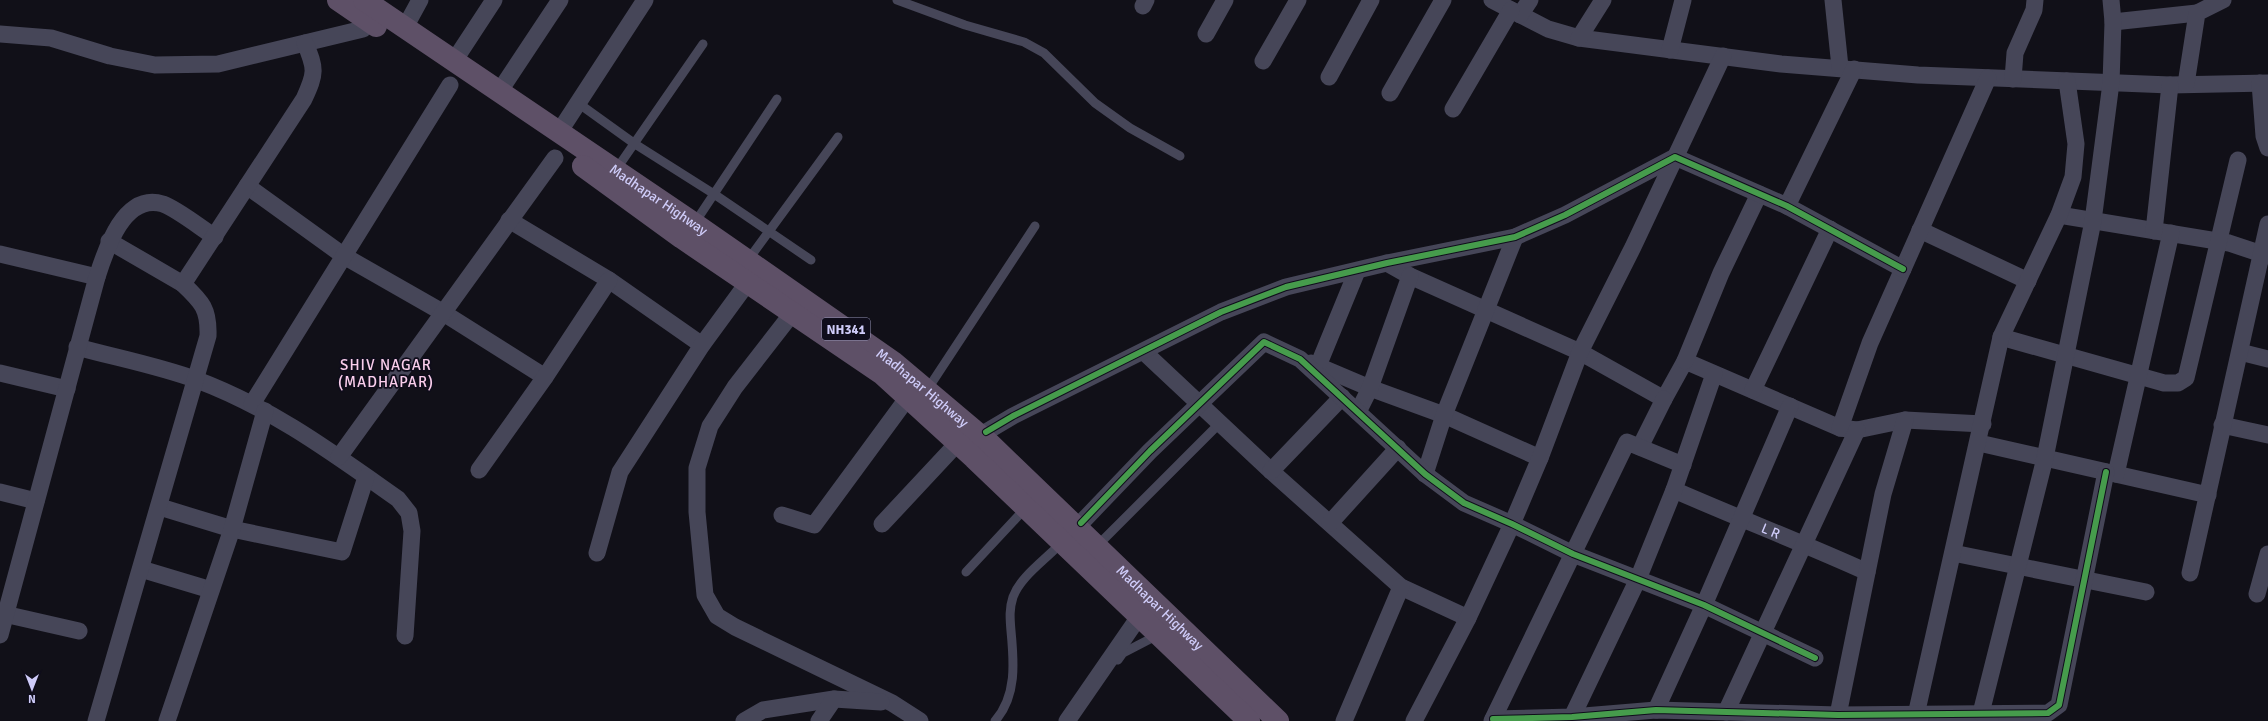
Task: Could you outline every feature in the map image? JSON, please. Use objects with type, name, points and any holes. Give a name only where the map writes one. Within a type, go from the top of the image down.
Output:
[{"type":"highway","name":"Madhapar Highway","points":[[338,0],[604,180],[682,238],[882,374],[974,458],[1249,721]]},
{"type":"highway","name":"Madhapar Highway","points":[[364,0],[643,188],[893,362],[989,443],[1278,721]]},
{"type":"street","points":[[408,22],[420,0]]},
{"type":"street","points":[[458,55],[494,0]]},
{"type":"street","points":[[503,86],[560,0]]},
{"type":"street","points":[[563,126],[645,0]]},
{"type":"street","points":[[1206,34],[1225,0]]},
{"type":"street","points":[[1263,61],[1298,0]]},
{"type":"street","points":[[1329,77],[1371,0]]},
{"type":"street","points":[[1390,92],[1443,0]]},
{"type":"street","points":[[1492,0],[1548,29],[1579,38],[1781,64],[1847,68],[1918,75],[2111,83],[2178,85],[2264,83],[2264,136],[2268,148]]},
{"type":"street","points":[[1453,109],[1515,12],[1530,0]]},
{"type":"street","points":[[1579,38],[1603,0]]},
{"type":"street","points":[[1670,50],[1683,0]]},
{"type":"street","points":[[1787,206],[1847,68],[1833,0]]},
{"type":"street","points":[[2013,79],[2015,53],[2034,10],[2035,0]]},
{"type":"street","points":[[1988,717],[2019,566],[2045,458],[2093,221],[2111,83],[2113,22],[2111,0]]},
{"type":"street","points":[[2113,22],[2197,13],[2223,0]]},
{"type":"street","points":[[2154,231],[2178,85],[2197,13]]},
{"type":"street","points":[[0,34],[51,38],[110,56],[155,65],[218,64],[363,29]]},
{"type":"street","points":[[183,284],[304,99],[313,80],[314,64],[305,43]]},
{"type":"street","points":[[1414,721],[1468,618],[1512,524],[1540,458],[1580,352],[1633,247],[1723,56]]},
{"type":"street","points":[[1840,428],[1870,343],[1988,78]]},
{"type":"street","points":[[1916,715],[1979,443],[2001,338],[2059,215],[2073,177],[2076,162],[2076,144],[2067,81]]},
{"type":"street","points":[[167,721],[232,529],[258,407],[344,256],[450,85]]},
{"type":"street","points":[[1675,157],[1787,206],[1903,269]]},
{"type":"street","points":[[986,432],[1013,416],[1236,307],[1286,288],[1387,263],[1515,237],[1565,215],[1675,157]]},
{"type":"street","points":[[339,457],[442,312],[555,158]]},
{"type":"street","points":[[2001,338],[2164,383],[2178,383],[2186,378],[2220,241],[2238,160]]},
{"type":"street","points":[[247,186],[344,256],[442,312],[545,377]]},
{"type":"street","points":[[1640,447],[1685,361],[1721,273],[1759,194]]},
{"type":"street","points":[[0,635],[3,614],[36,501],[97,277],[109,241],[132,208],[144,203],[154,202],[164,205],[215,237]]},
{"type":"street","points":[[2059,215],[2220,241],[2265,255]]},
{"type":"street","points":[[510,220],[608,280],[702,345]]},
{"type":"street","points":[[2190,573],[2222,425],[2265,255],[2268,224]]},
{"type":"street","points":[[1753,390],[1830,230]]},
{"type":"street","points":[[1920,230],[2028,281]]},
{"type":"street","points":[[1683,465],[1627,442],[1493,720],[1575,719],[1656,710],[1695,711],[1720,717],[1840,719],[1916,715],[1988,717],[2048,713],[2059,705],[2083,579],[2138,375],[2171,233]]},
{"type":"street","points":[[1425,474],[1444,415],[1515,237]]},
{"type":"street","points":[[96,721],[197,380],[208,336],[209,319],[202,302],[183,284],[109,241]]},
{"type":"street","points":[[0,254],[97,277]]},
{"type":"street","points":[[1387,263],[1410,276],[1580,352],[1664,399]]},
{"type":"street","points":[[1318,366],[1357,271]]},
{"type":"street","points":[[1358,412],[1370,388],[1410,276]]},
{"type":"street","points":[[479,470],[545,377],[608,280]]},
{"type":"street","points":[[597,553],[620,472],[702,345],[743,289]]},
{"type":"street","points":[[787,320],[735,388],[710,426],[697,468],[697,512],[705,595],[717,616],[735,627],[892,703],[920,721]]},
{"type":"street","points":[[1081,523],[1150,451],[1264,342],[1300,359],[1370,388],[1444,415],[1540,458]]},
{"type":"street","points":[[77,348],[197,380],[258,407],[339,457],[398,499],[409,513],[412,531],[405,636]]},
{"type":"street","points":[[1144,352],[1219,424],[1401,587],[1468,618]]},
{"type":"street","points":[[2240,352],[2268,359]]},
{"type":"street","points":[[1300,359],[1425,474],[1464,503],[1512,524],[1573,554],[1638,579],[1764,632],[1815,658]]},
{"type":"street","points":[[1685,361],[1840,428],[1857,430],[1905,420],[1983,424]]},
{"type":"street","points":[[0,373],[67,389]]},
{"type":"street","points":[[1575,719],[1638,579],[1674,490],[1714,374]]},
{"type":"street","points":[[1271,471],[1342,398]]},
{"type":"street","points":[[782,515],[814,525],[903,404]]},
{"type":"street","points":[[1656,710],[1704,606],[1740,519],[1790,406]]},
{"type":"street","points":[[1840,719],[1867,572],[1884,494],[1905,420]]},
{"type":"street","points":[[2222,425],[2268,435]]},
{"type":"street","points":[[1720,717],[1764,632],[1857,430]]},
{"type":"street","points":[[1979,443],[2208,495]]},
{"type":"street","points":[[1330,523],[1398,448]]},
{"type":"street","points":[[882,524],[952,449]]},
{"type":"street","points":[[160,507],[232,529],[342,552],[366,477]]},
{"type":"street","name":"L R","points":[[1674,490],[1867,572]]},
{"type":"street","points":[[0,492],[36,501]]},
{"type":"street","points":[[1953,553],[2146,592]]},
{"type":"street","points":[[2257,594],[2268,554]]},
{"type":"street","points":[[142,569],[211,590]]},
{"type":"street","points":[[1344,721],[1401,587]]},
{"type":"street","points":[[3,614],[79,631]]},
{"type":"street","points":[[1067,721],[1134,624]]},
{"type":"street","points":[[744,721],[763,710],[834,699],[892,703]]},
{"type":"street","points":[[819,721],[834,699]]},
{"type":"lane","points":[[897,0],[965,25],[1024,42],[1044,53],[1095,103],[1130,128],[1180,156]]},
{"type":"lane","points":[[620,164],[703,44]]},
{"type":"lane","points":[[698,218],[777,99]]},
{"type":"lane","points":[[578,103],[635,144],[714,194],[811,260]]},
{"type":"lane","points":[[751,256],[838,137]]},
{"type":"lane","points":[[931,384],[1035,226]]},
{"type":"lane","points":[[1101,542],[1219,424]]},
{"type":"lane","points":[[966,572],[1020,514]]},
{"type":"lane","points":[[995,721],[1003,712],[1012,692],[1013,673],[1009,613],[1012,598],[1018,587],[1055,549]]},
{"type":"lane","points":[[1074,721],[1123,653],[1150,639]]},
{"type":"cycle path","points":[[986,432],[1013,416],[1221,312],[1286,287],[1387,263],[1515,237],[1565,215],[1675,157],[1787,206],[1903,269]]},
{"type":"cycle path","points":[[1081,523],[1150,451],[1264,342],[1300,359],[1425,474],[1464,503],[1512,524],[1573,554],[1704,605],[1815,658]]},
{"type":"cycle path","points":[[1493,719],[1572,717],[1656,710],[1838,715],[2048,713],[2059,705],[2106,472]]},
{"type":"district","name":"SHIV NAGAR (MADHAPAR)","points":[[386,374]]}]
